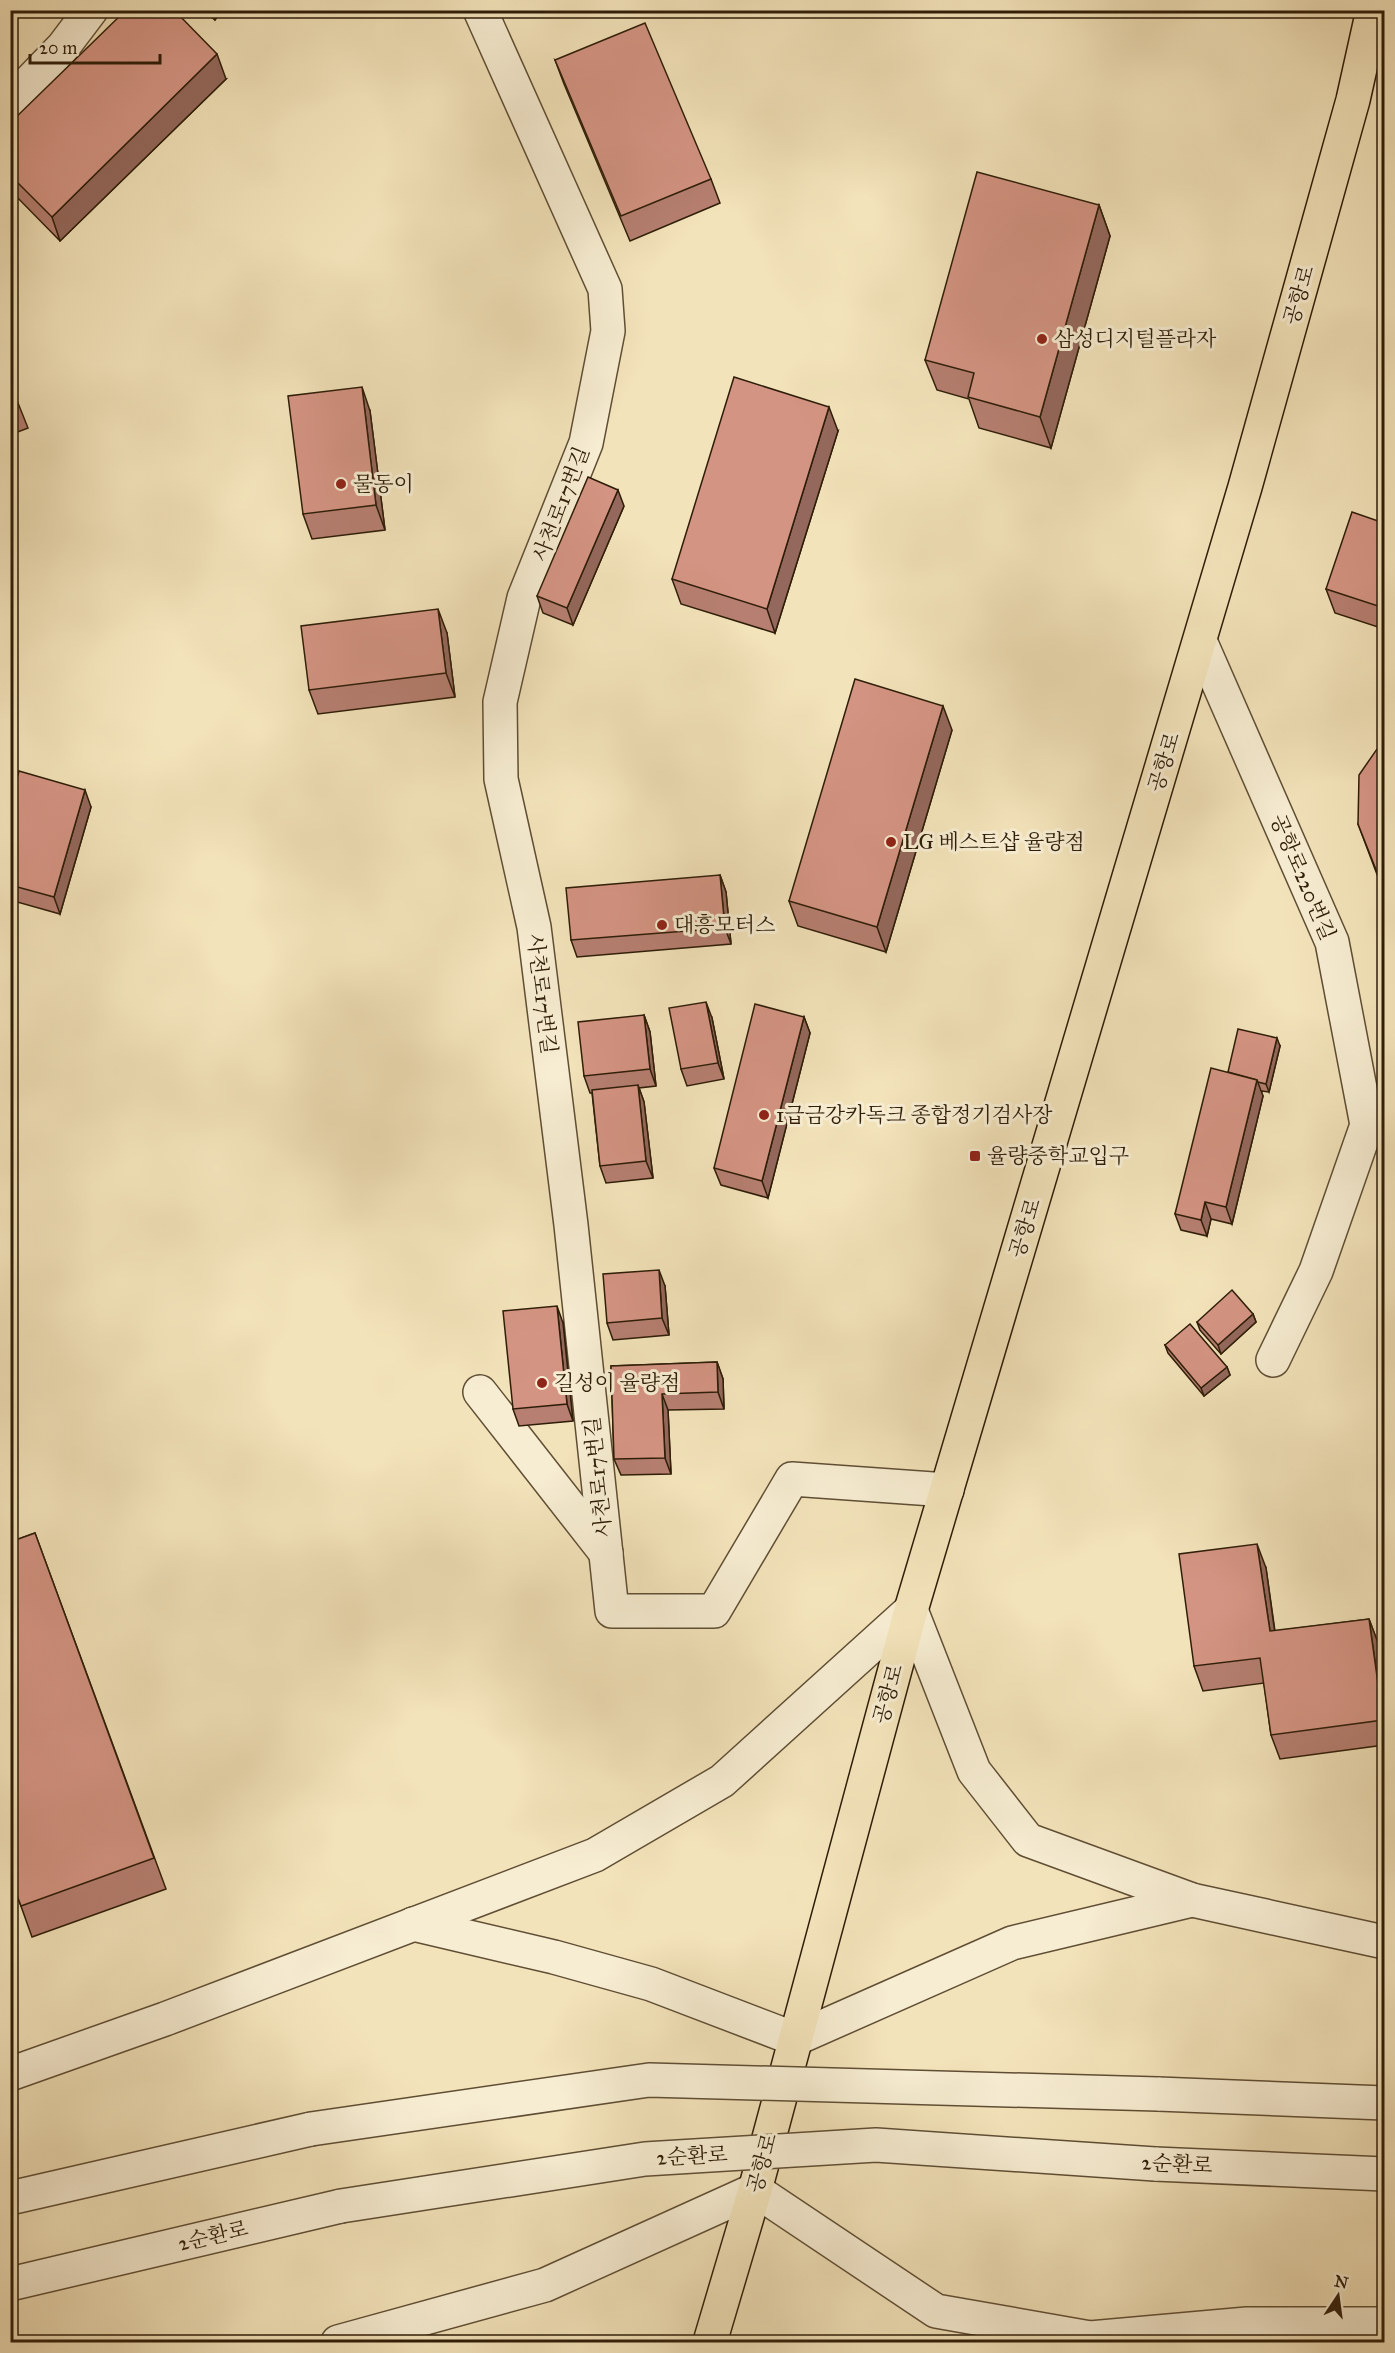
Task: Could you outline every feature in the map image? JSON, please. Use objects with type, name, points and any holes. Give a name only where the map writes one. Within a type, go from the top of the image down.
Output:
[{"type":"main road","name":"공항로","points":[[710,2343],[755,2190],[911,1610],[1245,487],[1353,100],[1373,10]]},
{"type":"street","points":[[10,102],[63,47],[91,10]]},
{"type":"street","name":"사천로17번길","points":[[480,10],[605,289],[608,331],[586,443],[524,598],[500,702],[501,779],[534,927],[572,1225],[612,1611],[714,1611],[792,1479],[947,1490]]},
{"type":"street","name":"공항로220번길","points":[[1200,641],[1332,942],[1376,1128],[1316,1271],[1273,1360]]},
{"type":"street","points":[[480,1392],[606,1553]]},
{"type":"street","points":[[10,2074],[165,2019],[596,1855],[722,1781],[911,1610],[974,1771],[1028,1840],[1192,1900],[1384,1942]]},
{"type":"street","points":[[413,1924],[554,1957],[651,1984],[795,2039],[1012,1943],[1192,1900]]},
{"type":"street","points":[[10,2198],[311,2128],[649,2080],[1158,2094],[1384,2103]]},
{"type":"street","name":"2순환로","points":[[10,2284],[341,2206],[645,2159],[876,2145],[1155,2164],[1384,2174]]},
{"type":"street","points":[[338,2343],[545,2285],[755,2190],[936,2311],[1079,2340],[1247,2324],[1384,2324]]},
{"type":"building","points":[[126,10],[174,10],[217,54],[52,217],[10,175],[10,123]]},
{"type":"building","points":[[645,23],[711,179],[621,216],[555,60]]},
{"type":"building","points":[[977,172],[1099,205],[1040,417],[968,397],[974,373],[925,360]]},
{"type":"building","points":[[734,377],[829,407],[767,609],[672,579]]},
{"type":"building","points":[[10,383],[16,397],[10,399]]},
{"type":"building","points":[[362,387],[376,505],[303,514],[288,396]]},
{"type":"building","points":[[588,477],[618,490],[567,608],[537,596]]},
{"type":"building","points":[[1352,512],[1384,523],[1384,608],[1326,589]]},
{"type":"building","points":[[438,609],[446,673],[309,690],[301,626]]},
{"type":"building","points":[[855,679],[943,706],[877,927],[789,901]]},
{"type":"building","points":[[1384,746],[1384,890],[1358,824],[1359,775],[1377,749]]},
{"type":"building","points":[[19,771],[85,790],[54,897],[10,885],[10,803]]},
{"type":"building","points":[[720,875],[725,928],[571,940],[566,888]]},
{"type":"building","points":[[706,1002],[718,1063],[681,1069],[669,1008]]},
{"type":"building","points":[[755,1004],[804,1017],[762,1181],[714,1168]]},
{"type":"building","points":[[644,1015],[650,1069],[584,1076],[578,1022]]},
{"type":"building","points":[[1238,1029],[1277,1038],[1266,1084],[1228,1072]]},
{"type":"building","points":[[1211,1068],[1257,1080],[1226,1207],[1205,1202],[1201,1220],[1175,1214]]},
{"type":"building","points":[[638,1085],[646,1161],[600,1166],[592,1090]]},
{"type":"building","points":[[659,1270],[662,1318],[607,1323],[603,1274]]},
{"type":"building","points":[[1232,1290],[1253,1314],[1218,1345],[1197,1322]]},
{"type":"building","points":[[557,1306],[567,1404],[513,1409],[503,1311]]},
{"type":"building","points":[[1190,1324],[1227,1367],[1201,1388],[1165,1345]]},
{"type":"building","points":[[717,1362],[718,1392],[662,1394],[665,1458],[614,1459],[611,1366]]},
{"type":"building","points":[[35,1533],[154,1858],[21,1906],[10,1877],[10,1542]]},
{"type":"building","points":[[1257,1544],[1270,1631],[1369,1619],[1383,1720],[1271,1735],[1260,1658],[1194,1666],[1179,1554]]},
{"type":"place","name":"삼성디지털플라자","points":[[1042,339]]},
{"type":"place","name":"물동이","points":[[341,484]]},
{"type":"place","name":"LG 베스트샵 율량점","points":[[891,842]]},
{"type":"place","name":"대흥모터스","points":[[662,925]]},
{"type":"place","name":"1급금강카독크 종합정기검사장","points":[[764,1115]]},
{"type":"place","name":"율량중학교입구","points":[[975,1156]]},
{"type":"place","name":"길성이 율량점","points":[[542,1383]]}]
